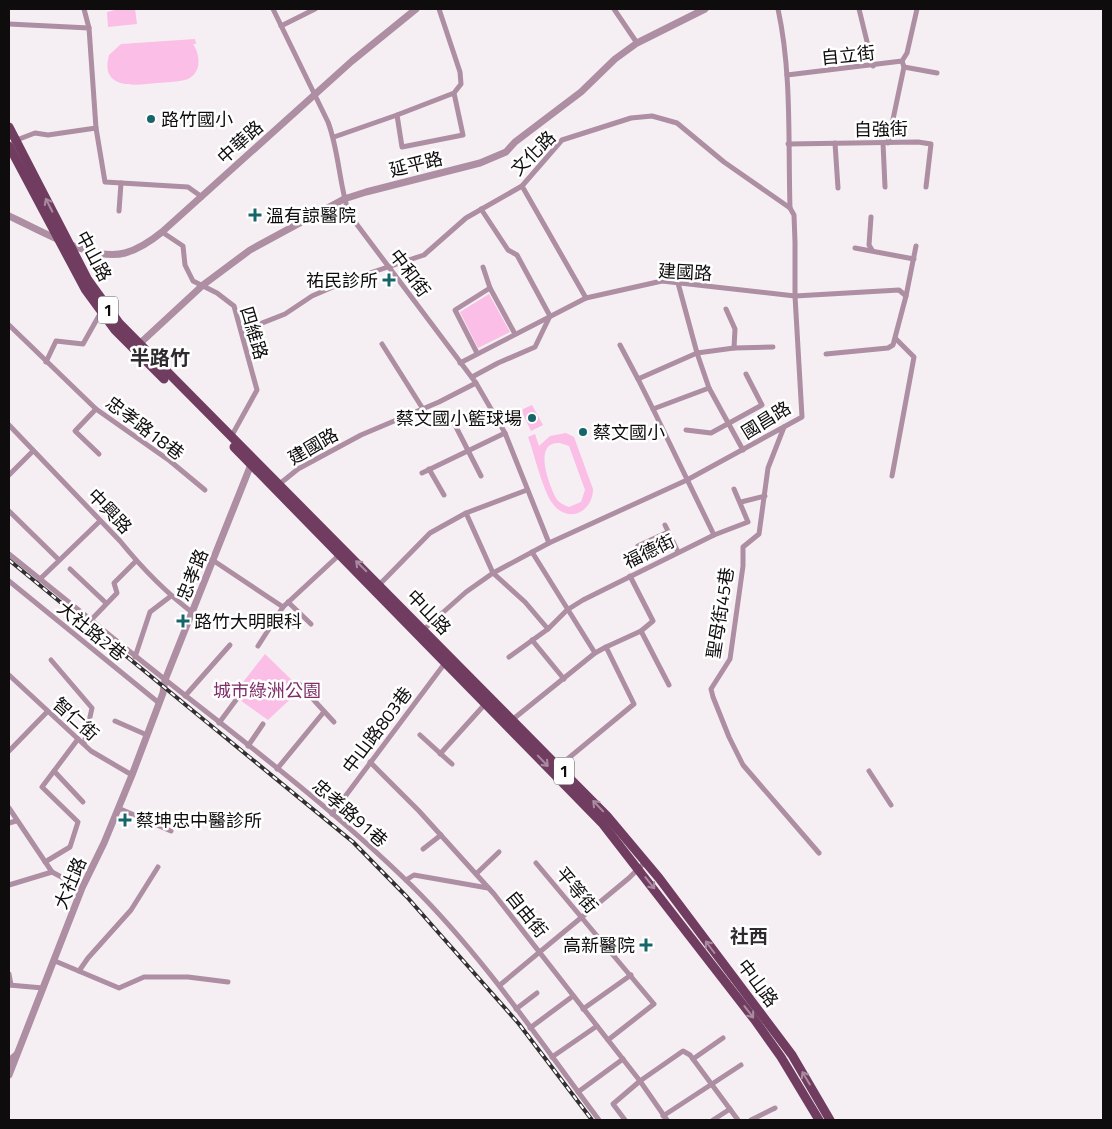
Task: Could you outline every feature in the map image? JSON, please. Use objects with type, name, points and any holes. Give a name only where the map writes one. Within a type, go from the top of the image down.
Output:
[{"type":"main road","name":"中山路","points":[[9,128],[11,143],[58,239],[85,289],[101,312],[380,585],[445,663],[602,823],[754,1019],[781,1057],[819,1120]]},
{"type":"main road","name":"中山路","points":[[11,143],[102,302],[136,347],[253,461]]},
{"type":"main road","name":"中山路","points":[[277,485],[338,556],[421,632],[559,766],[646,861],[792,1055],[830,1120]]},
{"type":"street","points":[[90,9],[84,10],[89,28],[96,128],[105,182],[188,187],[202,197]]},
{"type":"street","name":"中和街","points":[[274,9],[315,96],[323,108],[334,137],[344,199],[349,214],[476,383],[506,433],[549,543]]},
{"type":"street","points":[[282,26],[314,9]]},
{"type":"street","name":"中華路","points":[[9,216],[58,239],[102,255],[124,253],[142,247],[202,197],[406,14],[416,9]]},
{"type":"street","points":[[334,137],[454,94],[461,84],[460,72],[439,9]]},
{"type":"street","points":[[614,9],[637,43]]},
{"type":"street","name":"延平路","points":[[136,347],[203,284],[250,250],[344,199],[480,164],[498,156],[551,117],[615,59],[637,43],[705,9]]},
{"type":"street","name":"國昌路","points":[[421,632],[466,592],[493,573],[549,543],[688,480],[802,417],[804,410],[795,296],[796,242],[794,215],[790,208],[787,74],[783,29],[778,9]]},
{"type":"street","points":[[859,9],[873,66]]},
{"type":"street","name":"自立街","points":[[787,74],[903,64],[917,9]]},
{"type":"street","points":[[9,24],[89,28]]},
{"type":"street","points":[[885,187],[885,143],[903,64],[938,73]]},
{"type":"street","points":[[397,115],[402,147],[463,135],[454,94]]},
{"type":"street","name":"文化路","points":[[242,331],[286,314],[324,290],[387,266],[424,255],[466,218],[522,186],[562,140],[631,118],[652,116],[677,123],[724,162],[790,208]]},
{"type":"street","points":[[11,143],[35,133],[48,134],[96,128]]},
{"type":"street","name":"自強街","points":[[788,144],[918,142],[931,144],[926,187]]},
{"type":"street","points":[[835,143],[838,188]]},
{"type":"street","points":[[119,211],[121,183]]},
{"type":"street","points":[[522,186],[586,298]]},
{"type":"street","points":[[472,377],[535,347],[550,316],[517,255],[508,250],[481,209]]},
{"type":"street","points":[[871,217],[870,245],[872,250]]},
{"type":"street","name":"四維路","points":[[162,232],[183,246],[185,265],[193,281],[203,284],[232,305],[242,331],[257,390],[230,437]]},
{"type":"street","points":[[826,354],[888,348],[896,338],[916,246]]},
{"type":"street","points":[[854,248],[914,259]]},
{"type":"street","points":[[483,267],[490,288],[514,334]]},
{"type":"street","name":"建國路","points":[[460,363],[586,298],[662,281],[795,296],[898,290],[906,296]]},
{"type":"street","points":[[678,283],[696,353],[709,388],[743,450]]},
{"type":"street","points":[[477,353],[455,310],[490,288]]},
{"type":"street","points":[[726,309],[735,329],[734,348]]},
{"type":"street","points":[[46,362],[56,341],[83,344],[101,312]]},
{"type":"street","name":"忠孝路18巷","points":[[9,325],[71,387],[96,409],[170,461],[205,490]]},
{"type":"street","points":[[892,476],[914,356],[896,338]]},
{"type":"street","points":[[382,344],[423,409]]},
{"type":"street","points":[[620,345],[714,534]]},
{"type":"street","points":[[638,379],[696,353],[734,348],[773,347]]},
{"type":"street","points":[[686,430],[711,433],[762,405],[746,374]]},
{"type":"street","name":"建國路","points":[[277,485],[298,469],[361,434],[423,409],[476,383]]},
{"type":"street","points":[[653,409],[709,388]]},
{"type":"street","points":[[96,409],[75,431],[99,454]]},
{"type":"street","points":[[454,423],[469,449],[481,476]]},
{"type":"street","name":"中興路","points":[[9,426],[136,561],[171,596],[193,613]]},
{"type":"street","points":[[734,489],[741,502],[765,496],[768,468],[784,427]]},
{"type":"street","points":[[9,435],[14,430]]},
{"type":"street","points":[[422,473],[452,457],[506,433]]},
{"type":"street","points":[[9,475],[33,451]]},
{"type":"street","name":"忠孝路","points":[[158,703],[165,680],[253,461]]},
{"type":"street","points":[[429,469],[444,495]]},
{"type":"street","points":[[380,585],[430,532],[466,513],[527,490]]},
{"type":"street","name":"聖母街45巷","points":[[765,496],[759,534],[743,546],[730,659],[711,688],[713,697],[743,765],[819,853]]},
{"type":"street","name":"福德街","points":[[509,657],[548,629],[567,610],[714,534],[748,522],[741,502]]},
{"type":"street","points":[[9,511],[59,560]]},
{"type":"street","points":[[466,513],[493,573],[525,602],[548,629]]},
{"type":"street","points":[[39,580],[100,521]]},
{"type":"street","points":[[665,525],[678,552]]},
{"type":"street","points":[[638,546],[668,532]]},
{"type":"street","points":[[532,552],[595,654]]},
{"type":"street","name":"忠孝路91巷","points":[[9,554],[332,814],[406,880],[500,985],[599,1120]]},
{"type":"street","points":[[258,646],[283,607],[338,556]]},
{"type":"street","points":[[91,620],[117,593],[114,584],[136,561]]},
{"type":"street","points":[[214,561],[283,607]]},
{"type":"street","points":[[70,569],[106,603]]},
{"type":"street","points":[[511,720],[595,654],[641,631],[653,621],[630,576]]},
{"type":"street","name":"大社路2巷","points":[[9,581],[158,703]]},
{"type":"street","points":[[135,657],[150,612],[171,596]]},
{"type":"street","points":[[288,602],[310,624]]},
{"type":"street","points":[[641,631],[669,684]]},
{"type":"street","points":[[532,640],[564,679]]},
{"type":"street","points":[[185,696],[230,645]]},
{"type":"street","points":[[559,766],[634,704],[606,647]]},
{"type":"street","points":[[51,660],[92,708],[84,744]]},
{"type":"street","name":"中山路803巷","points":[[332,814],[445,663]]},
{"type":"street","name":"智仁街","points":[[9,674],[47,712],[84,744],[106,762],[132,775]]},
{"type":"street","points":[[288,696],[299,684],[323,713],[334,722]]},
{"type":"street","points":[[219,724],[239,696]]},
{"type":"street","name":"大社路","points":[[9,1075],[82,888],[132,775],[158,703]]},
{"type":"street","points":[[440,754],[486,704]]},
{"type":"street","points":[[9,751],[47,712]]},
{"type":"street","points":[[277,769],[323,713]]},
{"type":"street","points":[[115,721],[147,735]]},
{"type":"street","points":[[248,746],[263,724]]},
{"type":"street","points":[[420,735],[452,764]]},
{"type":"street","points":[[45,862],[70,847],[78,822],[42,787],[78,739]]},
{"type":"street","name":"自由街","points":[[370,762],[488,888],[640,1081],[665,1118]]},
{"type":"street","points":[[54,771],[83,802]]},
{"type":"street","points":[[869,771],[891,805]]},
{"type":"street","points":[[9,808],[52,872],[82,888]]},
{"type":"street","points":[[118,808],[171,831]]},
{"type":"street","points":[[9,823],[16,820]]},
{"type":"street","points":[[423,849],[440,835]]},
{"type":"street","points":[[476,874],[499,852]]},
{"type":"street","points":[[500,985],[583,918],[646,861]]},
{"type":"street","name":"平等街","points":[[536,863],[631,974],[654,1004],[608,1040]]},
{"type":"street","points":[[79,971],[88,958],[131,910],[158,867]]},
{"type":"street","points":[[9,885],[52,872]]},
{"type":"street","points":[[406,880],[414,875],[488,888]]},
{"type":"street","points":[[55,961],[119,988],[144,977],[188,977],[228,982]]},
{"type":"street","points":[[9,974],[10,985],[43,988]]},
{"type":"street","points":[[583,1009],[631,974]]},
{"type":"street","points":[[516,1009],[537,993]]},
{"type":"street","points":[[530,1028],[574,996]]},
{"type":"street","points":[[552,1057],[596,1026]]},
{"type":"street","points":[[693,1059],[722,1038]]},
{"type":"street","points":[[625,1120],[613,1104],[640,1081],[683,1051],[693,1059],[738,1120]]},
{"type":"street","points":[[9,1060],[18,1053]]},
{"type":"street","points":[[578,1092],[623,1059]]},
{"type":"street","points":[[665,1118],[741,1065]]},
{"type":"street","points":[[751,1120],[775,1108]]},
{"type":"street","points":[[714,1120],[730,1109]]},
{"type":"green space","points":[[119,9],[135,9],[137,24],[108,27],[107,12]]},
{"type":"green space","points":[[195,39],[196,44],[193,44],[198,54],[198,65],[195,74],[191,78],[175,82],[130,85],[115,80],[109,75],[107,67],[109,55],[121,44]]},
{"type":"green space","points":[[489,294],[510,332],[478,348],[460,312]]},
{"type":"green space","name":"蔡文國小籃球場","points":[[532,405],[543,425],[531,431],[521,410]]},
{"type":"green space","points":[[566,433],[574,437],[593,489],[588,505],[577,513],[565,513],[558,510],[549,498],[542,482],[528,437],[535,434],[539,446],[550,436]],"holes":[[[560,443],[569,446],[585,490],[581,502],[569,507],[563,505],[556,498],[545,465],[547,449],[552,444]]]},
{"type":"green space","name":"城市綠洲公園","points":[[265,654],[301,689],[268,720],[233,695]]},
{"type":"railway","points":[[9,560],[353,842],[407,897],[519,1024],[592,1120]]},
{"type":"place","name":"路竹國小","points":[[151,119]]},
{"type":"place","name":"溫有諒醫院","points":[[255,215]]},
{"type":"place","name":"祐民診所","points":[[389,280]]},
{"type":"place","name":"蔡文國小籃球場","points":[[532,418]]},
{"type":"place","name":"蔡文國小","points":[[583,432]]},
{"type":"place","name":"路竹大明眼科","points":[[183,621]]},
{"type":"place","name":"蔡坤忠中醫診所","points":[[125,820]]},
{"type":"place","name":"高新醫院","points":[[646,945]]},
{"type":"district","name":"半路竹","points":[[160,357]]},
{"type":"district","name":"社西","points":[[749,935]]}]
